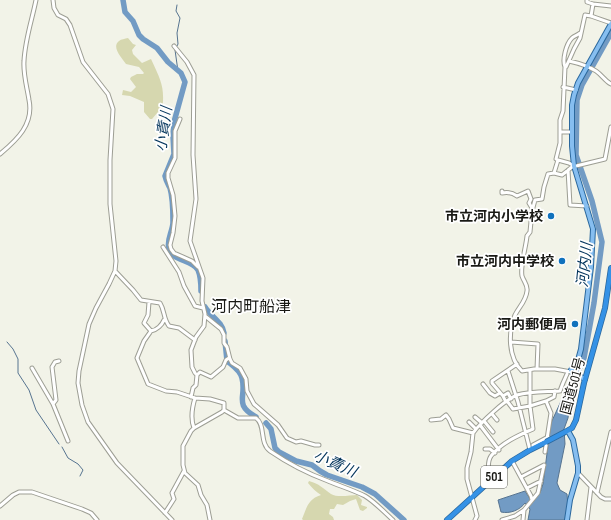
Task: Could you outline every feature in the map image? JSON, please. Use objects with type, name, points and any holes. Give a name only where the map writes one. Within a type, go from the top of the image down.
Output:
[{"type":"highway","name":"国道501号","points":[[447,520],[512,461],[547,439],[567,432],[572,428],[576,420],[584,378],[605,308],[611,268]]},
{"type":"main road","points":[[584,378],[570,373],[579,356],[591,267],[593,229],[575,166],[572,132],[572,108],[576,90],[611,24]]},
{"type":"main road","points":[[567,432],[576,454],[578,472],[573,487],[568,520]]},
{"type":"street","points":[[0,154],[22,131],[30,116],[30,102],[24,70],[24,60],[36,0]]},
{"type":"street","points":[[53,0],[54,8],[58,15],[66,19],[70,25],[83,62],[104,88],[112,102],[113,116],[110,153],[110,204],[116,250],[115,271],[92,314],[89,324],[79,371],[78,383],[80,400],[88,422],[117,463],[172,520]]},
{"type":"street","points":[[587,0],[587,2],[594,4],[611,6]]},
{"type":"street","points":[[591,16],[594,4]]},
{"type":"street","points":[[565,67],[580,38],[585,15],[611,24]]},
{"type":"street","points":[[554,173],[558,160],[556,159],[561,132],[560,120],[563,107],[565,67],[563,63],[567,45],[572,38],[580,33]]},
{"type":"street","points":[[174,46],[187,62],[194,75],[193,155],[196,199],[190,241],[200,268],[203,283],[203,308],[205,316],[204,326],[195,340],[191,350],[192,367],[194,373],[197,375],[196,385],[193,388],[191,397]]},
{"type":"street","points":[[569,61],[588,67],[597,72],[611,84]]},
{"type":"street","points":[[563,87],[576,90]]},
{"type":"street","points":[[563,107],[572,108]]},
{"type":"street","points":[[180,119],[175,131],[175,158],[168,173],[173,195],[175,216],[174,233],[170,241],[171,249],[173,254],[192,261],[200,268]]},
{"type":"street","points":[[475,520],[477,516],[467,479],[472,433],[506,401],[516,396],[561,390],[563,383],[570,373],[560,369],[537,369],[522,371],[513,356],[510,342],[513,322],[516,312],[526,298],[527,292],[527,286],[522,277],[522,268],[527,236],[530,232],[532,208],[535,200],[542,199],[543,197],[544,186],[548,174],[554,173],[562,175],[575,166],[605,159],[611,127]]},
{"type":"street","points":[[561,132],[572,132]]},
{"type":"street","points":[[558,160],[575,166]]},
{"type":"street","points":[[568,170],[570,205],[587,206]]},
{"type":"street","points":[[502,191],[502,193],[513,193],[517,196],[528,191],[531,199],[529,203],[532,208]]},
{"type":"street","points":[[163,248],[179,272],[184,286],[195,306],[203,308]]},
{"type":"street","points":[[169,259],[173,254]]},
{"type":"street","points":[[115,271],[134,290],[141,300],[160,303],[164,320],[169,326],[179,328],[195,340]]},
{"type":"street","points":[[149,302],[148,315],[144,323],[151,331]]},
{"type":"street","points":[[197,375],[200,372],[211,377],[223,368],[228,359],[224,335],[221,329],[205,316]]},
{"type":"street","points":[[164,320],[163,323],[155,330],[151,331],[144,341],[136,358],[148,384],[166,392],[177,392],[195,398],[210,399],[224,403],[224,410]]},
{"type":"street","points":[[510,342],[538,344],[537,369]]},
{"type":"street","points":[[228,359],[240,368],[246,380],[247,392],[250,399],[278,425],[286,438],[296,442],[308,442],[319,445]]},
{"type":"street","points":[[53,404],[56,400],[52,367],[55,362],[59,361]]},
{"type":"street","points":[[517,364],[492,381],[492,384],[514,409],[546,401],[554,397],[556,391]]},
{"type":"street","points":[[32,368],[53,404],[68,441]]},
{"type":"street","points":[[491,480],[488,473],[490,458],[509,441],[533,428],[530,406],[530,370]]},
{"type":"street","points":[[508,371],[531,449]]},
{"type":"street","points":[[483,384],[490,393],[496,396],[500,393]]},
{"type":"street","points":[[503,396],[508,393],[511,399]]},
{"type":"street","points":[[194,428],[192,406],[195,398]]},
{"type":"street","points":[[545,452],[551,413],[546,401]]},
{"type":"street","points":[[224,410],[238,418],[256,418],[260,422],[264,444],[270,451],[292,464],[327,481],[363,495],[370,499],[393,520]]},
{"type":"street","points":[[210,520],[206,504],[198,485],[184,471],[182,465],[184,446],[194,428],[224,410]]},
{"type":"street","points":[[492,414],[497,420]]},
{"type":"street","points":[[431,420],[440,419],[446,415],[453,428],[472,433]]},
{"type":"street","points":[[260,422],[268,417]]},
{"type":"street","points":[[475,417],[493,432]]},
{"type":"street","points":[[470,422],[476,429]]},
{"type":"street","points":[[482,423],[499,450]]},
{"type":"street","points":[[597,493],[611,432]]},
{"type":"street","points":[[485,449],[490,449],[495,453]]},
{"type":"street","points":[[512,461],[532,500]]},
{"type":"street","points":[[502,520],[515,516],[525,509],[538,493],[544,465],[521,477]]},
{"type":"street","points":[[165,513],[174,499],[172,493],[184,471]]},
{"type":"street","points":[[578,472],[597,493],[605,499],[611,499]]},
{"type":"street","points":[[527,488],[541,481]]},
{"type":"street","points":[[587,520],[592,487]]},
{"type":"street","points":[[0,506],[19,492],[32,492],[82,509],[92,514],[97,520]]},
{"type":"street","points":[[523,520],[525,509]]},
{"type":"green space","points":[[128,38],[133,44],[136,45],[132,50],[133,54],[142,63],[151,59],[162,85],[162,113],[158,112],[152,119],[150,119],[144,112],[144,102],[130,96],[122,95],[123,90],[131,92],[136,87],[130,79],[131,77],[144,73],[139,67],[126,64],[118,52],[116,46],[117,43]]},
{"type":"green space","points":[[309,481],[334,495],[357,495],[362,500],[361,505],[367,508],[363,511],[360,510],[356,499],[343,505],[337,504],[334,509],[330,509],[329,514],[334,520],[303,520],[302,519],[308,504],[313,499],[321,495],[308,483]]},
{"type":"water","points":[[572,377],[577,380],[570,400],[568,418],[564,429],[565,444],[557,483],[560,490],[567,494],[568,507],[566,520],[528,520],[530,509],[525,503],[514,511],[501,512],[498,500],[525,491],[532,502],[540,493],[543,484],[551,423]]},
{"type":"waterway","name":"小責川","points":[[123,0],[125,12],[133,21],[139,35],[157,48],[168,62],[181,73],[185,82],[174,122],[174,154],[165,176],[171,192],[173,209],[173,225],[168,246],[174,256],[192,264],[198,270],[201,291]]},
{"type":"waterway","points":[[177,5],[176,11],[180,18],[177,33],[177,46]]},
{"type":"waterway","name":"河内川","points":[[572,385],[584,358],[594,303],[602,242],[592,201],[576,155],[577,100],[582,85],[611,33]]},
{"type":"waterway","points":[[175,50],[178,71]]},
{"type":"waterway","name":"小責川","points":[[205,307],[219,322],[224,333]]},
{"type":"waterway","name":"小責川","points":[[225,341],[227,361],[238,370],[242,378],[243,404],[245,408],[256,417]]},
{"type":"waterway","points":[[7,342],[13,349],[18,359],[18,373],[29,390],[36,410],[59,444]]},
{"type":"waterway","name":"小責川","points":[[266,423],[271,429],[275,448],[279,452],[296,461],[312,465],[327,475],[362,487],[375,494],[404,520]]},
{"type":"waterway","points":[[62,447],[68,458],[78,464],[83,470],[80,476]]},
{"type":"place","name":"市立河内小学校","points":[[551,216]]},
{"type":"place","name":"市立河内中学校","points":[[562,261]]},
{"type":"place","name":"河内郵便局","points":[[575,324]]},
{"type":"district","name":"河内町船津","points":[[251,307]]}]
